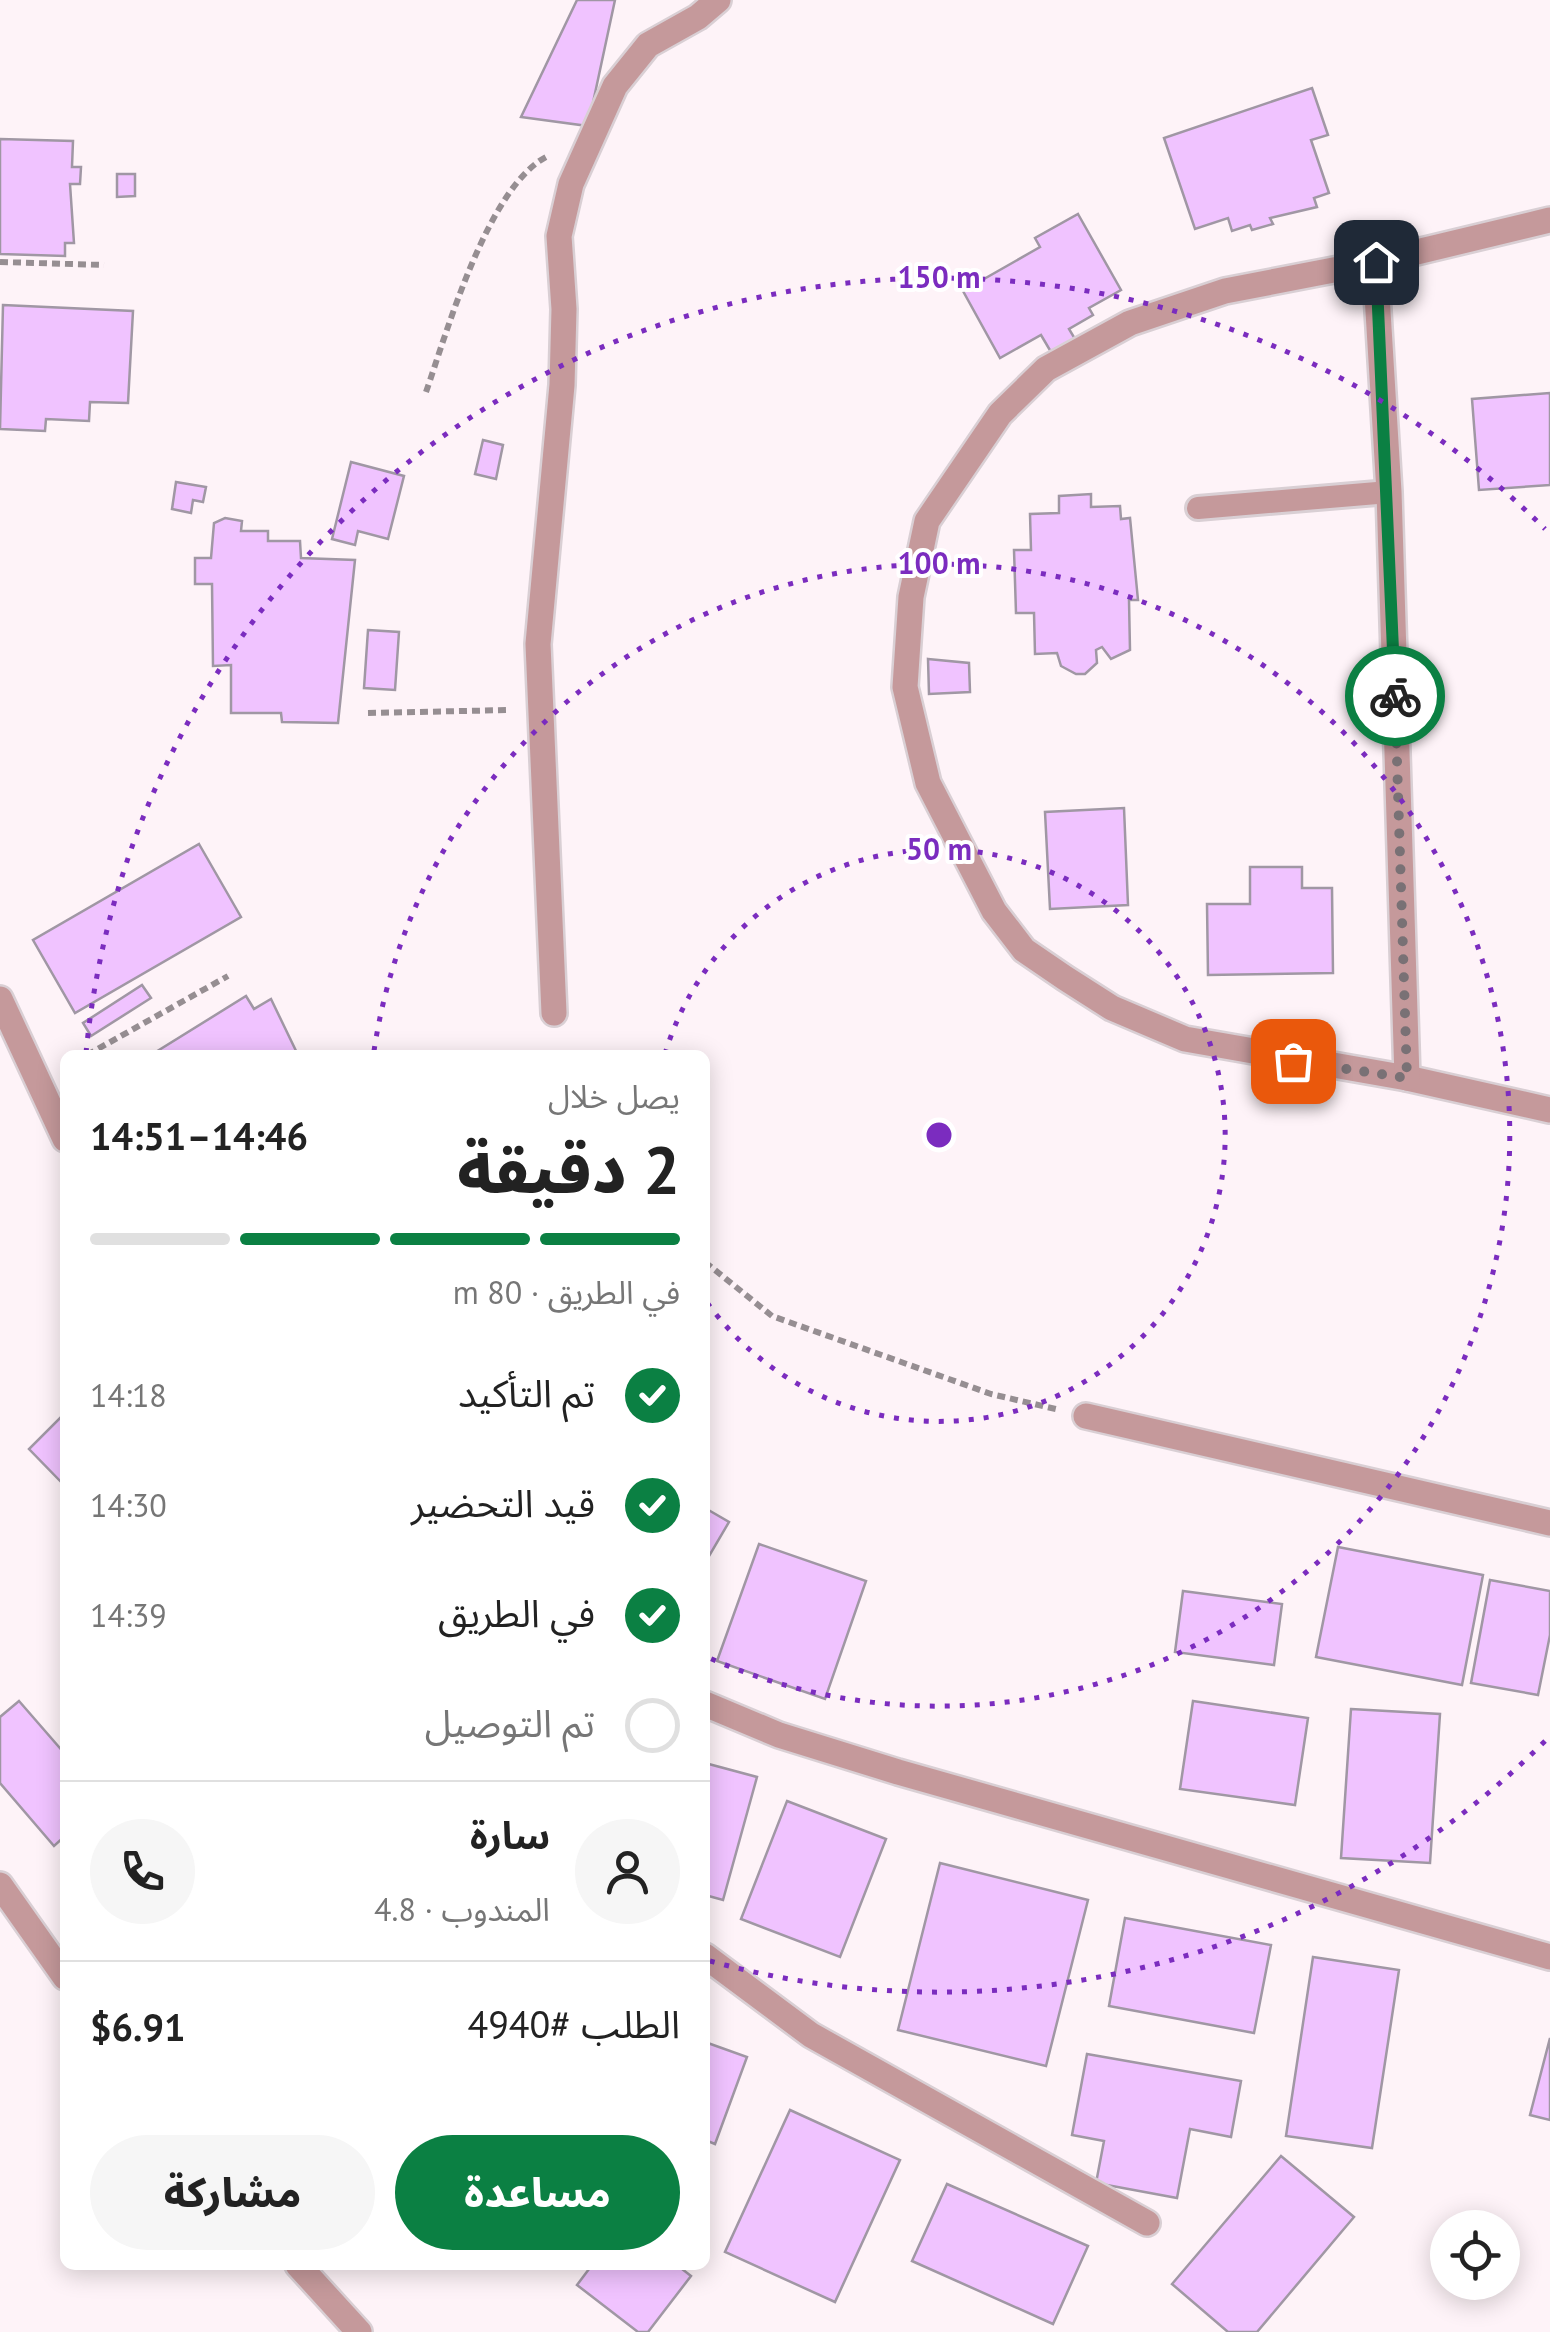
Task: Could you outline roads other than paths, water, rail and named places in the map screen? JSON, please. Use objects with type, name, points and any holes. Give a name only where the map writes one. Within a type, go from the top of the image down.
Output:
[{"type":"street","points":[[554,1013],[538,644],[562,385],[564,309],[559,236],[570,184],[616,86],[648,45],[718,0]]},
{"type":"street","points":[[1550,220],[1376,262],[1226,290],[1130,323],[1046,370],[1000,414],[928,520],[911,597],[904,687],[928,782],[994,911],[1024,950],[1112,1008],[1186,1039],[1407,1078],[1550,1110]]},
{"type":"street","points":[[1376,262],[1389,492],[1407,1078]]},
{"type":"street","points":[[0,998],[60,1128]]},
{"type":"street","points":[[1086,1416],[1550,1523]]},
{"type":"street","points":[[710,1706],[779,1736],[898,1772],[1550,1957]]},
{"type":"street","points":[[0,1885],[60,1969]]},
{"type":"street","points":[[710,1960],[811,2035],[1147,2223]]},
{"type":"street","points":[[303,2270],[359,2332]]},
{"type":"lane","points":[[1198,508],[1389,492]]}]
